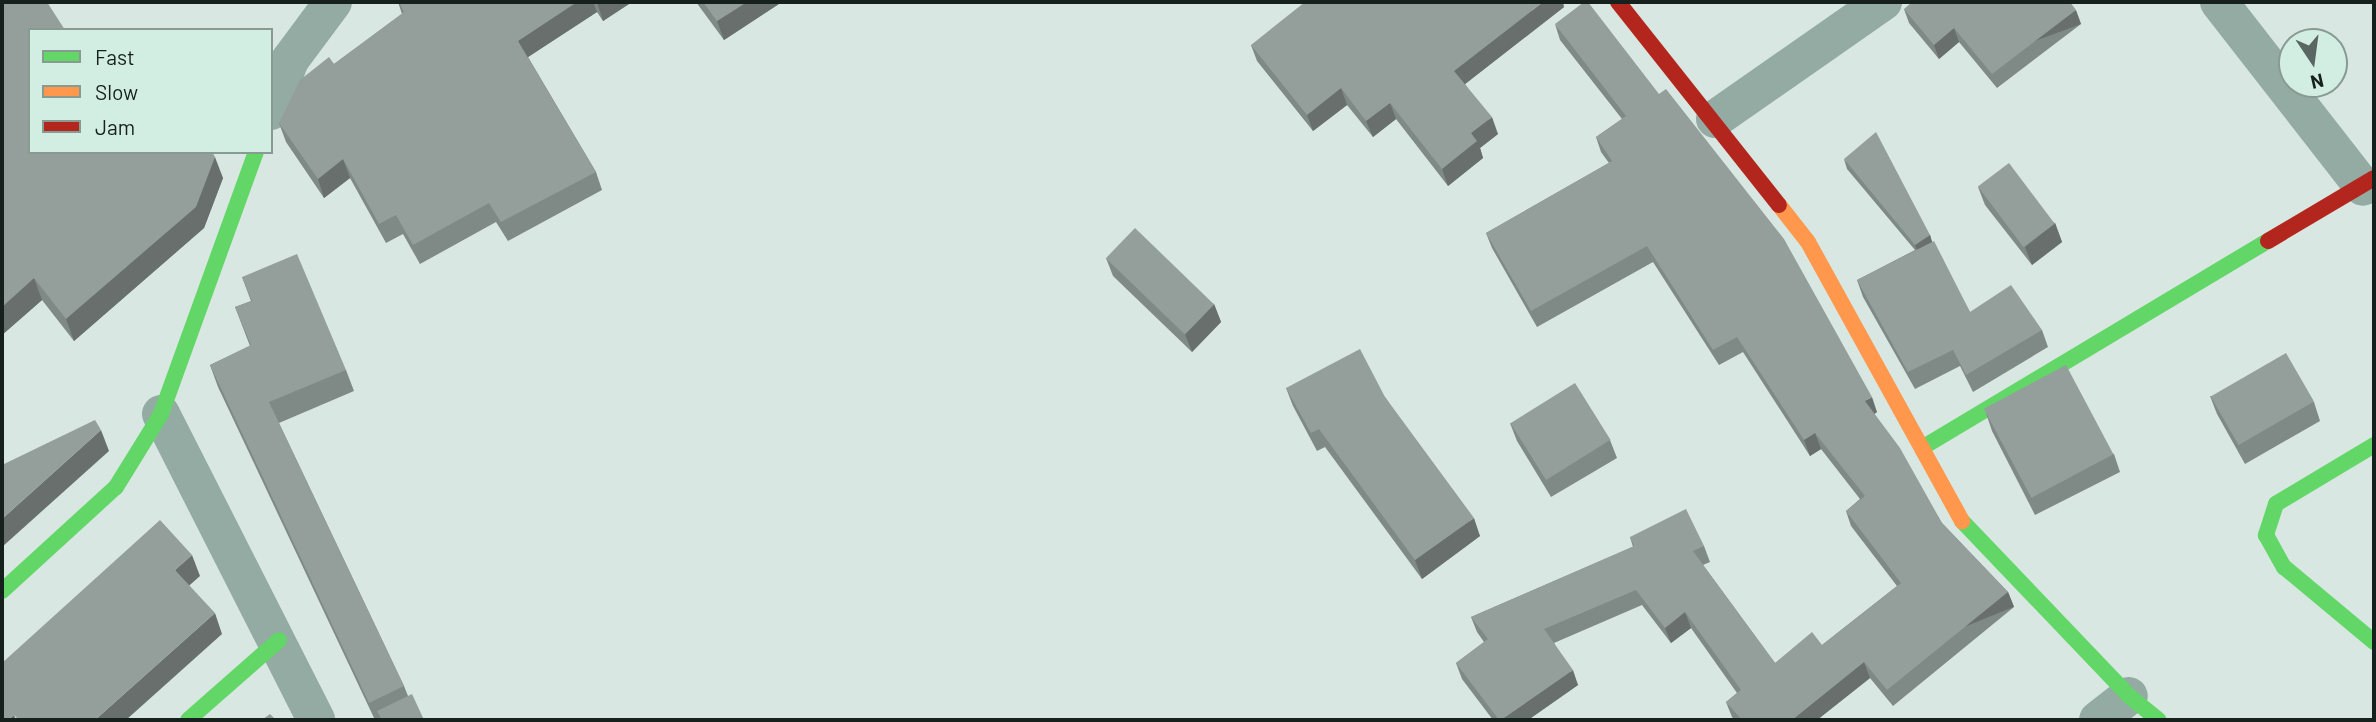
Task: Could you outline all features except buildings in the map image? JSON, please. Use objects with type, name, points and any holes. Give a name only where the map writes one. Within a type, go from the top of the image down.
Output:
[{"type":"street","points":[[273,106],[290,60],[333,2]]},
{"type":"street","points":[[1618,2],[1715,119],[1808,242],[1925,446],[1965,524],[2129,696],[2160,720]]},
{"type":"street","points":[[1715,119],[1883,2]]},
{"type":"street","points":[[1925,446],[2368,182],[2219,2]]},
{"type":"street","points":[[2,591],[116,487],[161,414],[255,154]]},
{"type":"street","points":[[161,414],[279,640],[316,720]]},
{"type":"street","points":[[2374,445],[2276,504],[2266,535],[2284,567],[2374,642]]},
{"type":"street","points":[[188,720],[279,640]]},
{"type":"street","points":[[2098,720],[2129,696]]},
{"type":"traffic: fast","points":[[2,591],[116,487],[161,414],[255,154]]},
{"type":"traffic: fast","points":[[1925,446],[2268,241]]},
{"type":"traffic: fast","points":[[2374,445],[2276,504],[2266,535],[2284,567],[2374,642]]},
{"type":"traffic: fast","points":[[1962,521],[2129,696],[2159,720]]},
{"type":"traffic: fast","points":[[188,720],[279,640]]},
{"type":"traffic: slow","points":[[1779,205],[1808,242],[1962,521]]},
{"type":"traffic: jam","points":[[1618,2],[1779,205]]},
{"type":"traffic: jam","points":[[2268,241],[2374,178]]}]
